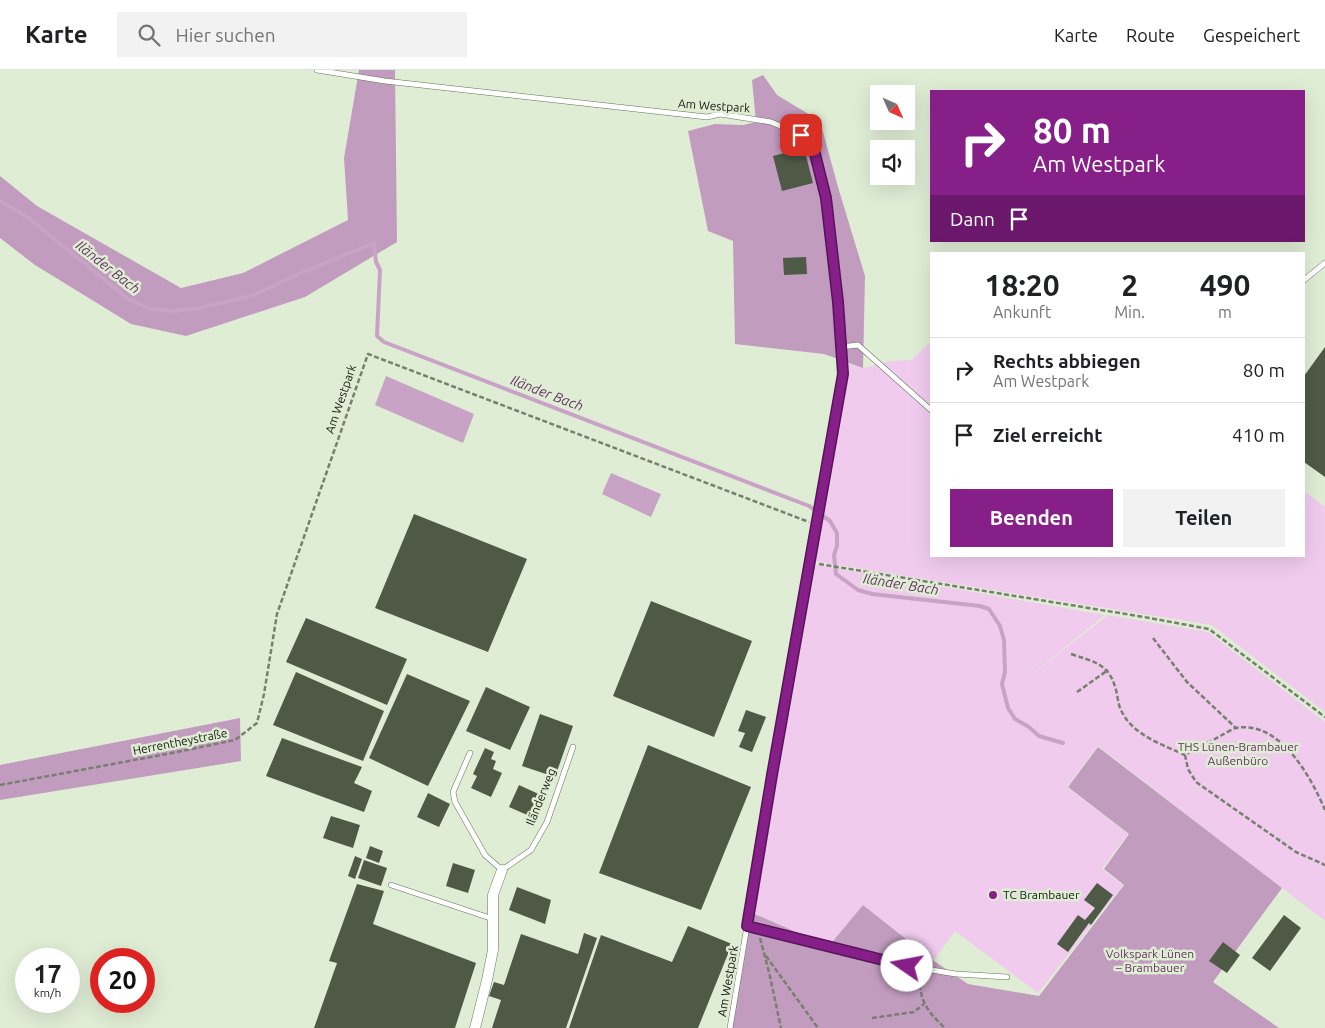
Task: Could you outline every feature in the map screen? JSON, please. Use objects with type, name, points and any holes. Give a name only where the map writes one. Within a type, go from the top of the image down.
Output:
[{"type":"street","points":[[474,1028],[493,950],[493,895],[502,870]]},
{"type":"lane","name":"Am Westpark","points":[[317,70],[385,81],[707,117],[720,114],[771,122],[801,135],[815,154],[826,198],[838,302],[843,374],[772,775],[730,1028]]},
{"type":"lane","points":[[1305,279],[1325,263]]},
{"type":"lane","points":[[841,347],[858,346],[930,409]]},
{"type":"lane","name":"Iländerweg","points":[[502,870],[531,850],[547,822],[573,747]]},
{"type":"lane","points":[[470,753],[453,792],[455,802],[486,855],[502,870]]},
{"type":"lane","points":[[391,885],[493,919]]},
{"type":"lane","points":[[747,926],[894,964],[956,974],[1007,977]]},
{"type":"path","name":"Am Westpark","points":[[285,592],[368,354],[816,523]]},
{"type":"path","points":[[810,562],[1134,615],[1209,630],[1325,717]]},
{"type":"path","name":"Herrentheystraße","points":[[0,785],[235,740],[257,723],[264,694],[277,614],[285,592]]},
{"type":"path","points":[[1153,638],[1187,682],[1236,728]]},
{"type":"path","points":[[1071,654],[1101,664],[1108,670],[1115,684],[1121,711],[1130,724],[1145,736],[1185,755]]},
{"type":"path","points":[[1077,692],[1108,670]]},
{"type":"path","points":[[1185,755],[1236,728],[1254,729],[1271,734],[1283,744],[1315,787],[1325,810]]},
{"type":"path","points":[[1185,755],[1188,769],[1196,782],[1296,852],[1325,865]]},
{"type":"path","points":[[758,930],[781,1028]]},
{"type":"path","points":[[764,954],[818,1028]]},
{"type":"path","points":[[920,968],[919,991],[924,1004],[933,1017],[945,1028]]},
{"type":"path","points":[[872,1018],[914,1012],[924,1004]]},
{"type":"green space","points":[[359,70],[395,70],[397,242],[305,297],[186,336],[131,324],[35,265],[0,238],[0,176],[37,206],[181,288],[243,273],[348,220],[344,158]]},
{"type":"green space","points":[[763,75],[777,95],[820,121],[865,276],[863,368],[824,354],[735,344],[733,241],[708,231],[688,131],[715,124],[743,125],[756,122],[752,80]]},
{"type":"green space","points":[[930,343],[930,557],[1305,557],[1305,492],[1325,507],[1325,712],[1212,625],[812,561],[833,440],[842,362],[864,368],[891,361],[911,360]]},
{"type":"green space","name":"THS Lünen-Brambauer Außenbüro","points":[[812,564],[1105,615],[1011,691],[1108,615],[1208,632],[1325,722],[1325,921],[1098,746],[1067,787],[1128,834],[1102,869],[1123,885],[1038,993],[955,931],[934,960],[864,906],[829,946],[750,912]]},
{"type":"green space","points":[[240,718],[241,761],[0,800],[0,765]]},
{"type":"green space","name":"Volkspark Lünen – Brambauer","points":[[1098,747],[1282,888],[1213,982],[1279,1028],[730,1028],[750,912],[829,946],[863,905],[934,961],[968,984],[1039,996],[1124,885],[1104,869],[1129,834],[1068,787]]},
{"type":"shaded area","points":[[386,376],[474,414],[463,443],[375,405]]},
{"type":"shaded area","points":[[611,473],[661,494],[651,517],[602,494]]},
{"type":"building","points":[[804,148],[813,183],[782,191],[773,156]]},
{"type":"building","points":[[806,257],[807,274],[784,275],[783,258]]},
{"type":"building","points":[[1325,347],[1325,477],[1305,463],[1305,375]]},
{"type":"building","points":[[414,514],[527,559],[488,652],[375,608]]},
{"type":"building","points":[[651,601],[752,641],[714,737],[613,696]]},
{"type":"building","points":[[306,618],[407,659],[387,705],[286,662]]},
{"type":"building","points":[[296,672],[384,711],[363,761],[273,725]]},
{"type":"building","points":[[407,674],[470,701],[428,786],[369,758]]},
{"type":"building","points":[[486,687],[530,707],[510,750],[466,731]]},
{"type":"building","points":[[746,710],[766,717],[752,752],[739,747],[745,733],[738,731]]},
{"type":"building","points":[[540,714],[573,726],[555,777],[522,766]]},
{"type":"building","points":[[282,738],[362,767],[354,783],[372,791],[364,812],[266,776]]},
{"type":"building","points":[[648,745],[751,787],[701,910],[599,873]]},
{"type":"building","points":[[485,748],[494,752],[491,759],[496,761],[493,769],[502,773],[491,797],[471,788],[477,776],[473,774]]},
{"type":"building","points":[[519,785],[543,796],[534,818],[509,807]]},
{"type":"building","points":[[428,793],[450,804],[439,827],[417,817]]},
{"type":"building","points":[[331,816],[360,825],[353,848],[323,838]]},
{"type":"building","points":[[370,846],[383,851],[379,863],[366,858]]},
{"type":"building","points":[[355,856],[362,859],[355,879],[348,876]]},
{"type":"building","points":[[364,860],[387,868],[381,886],[358,878]]},
{"type":"building","points":[[453,863],[475,870],[468,893],[446,886]]},
{"type":"building","points":[[1097,883],[1113,895],[1068,952],[1057,944],[1078,915],[1085,920],[1095,908],[1084,900]]},
{"type":"building","points":[[357,884],[384,891],[373,924],[476,963],[455,1028],[314,1028],[337,963],[329,961]]},
{"type":"building","points":[[517,887],[551,900],[545,924],[509,910]]},
{"type":"building","points":[[1284,915],[1301,928],[1270,971],[1252,958]]},
{"type":"building","points":[[688,926],[732,944],[698,1028],[569,1028],[601,935],[672,962]]},
{"type":"building","points":[[584,933],[597,938],[566,1028],[492,1028],[501,1000],[489,996],[494,982],[504,985],[521,934],[578,954]]},
{"type":"building","points":[[1223,942],[1240,955],[1227,973],[1209,961]]},
{"type":"waterway","name":"Iländer Bach","points":[[0,201],[30,219],[128,299],[151,309],[175,311],[200,308],[254,295],[294,276],[374,243],[376,262],[380,270],[377,336],[384,342],[809,506],[830,521],[837,533],[837,546],[834,555],[836,574],[858,590],[872,594],[980,606],[989,609],[1000,626],[1004,640],[1005,672],[1002,684],[1008,708],[1015,719],[1029,727],[1039,736],[1063,743]]},
{"type":"place","name":"TC Brambauer","points":[[993,895]]},
{"type":"route","points":[[801,135],[815,154],[826,198],[838,302],[843,374],[747,926],[907,966]]}]
